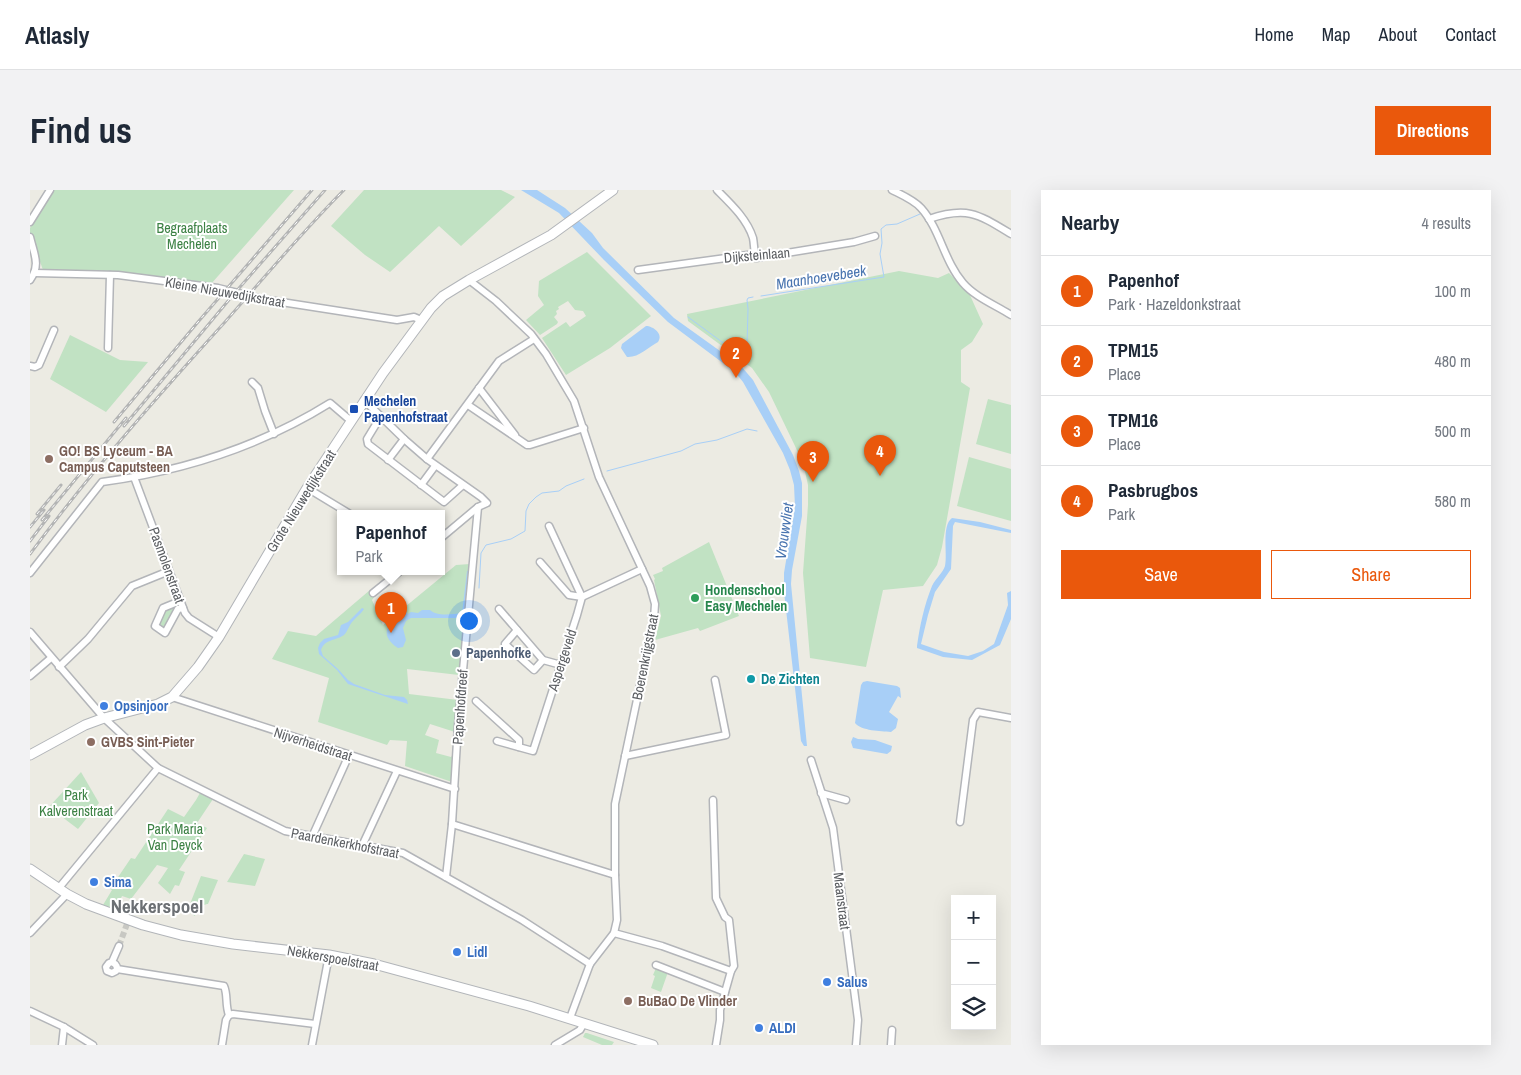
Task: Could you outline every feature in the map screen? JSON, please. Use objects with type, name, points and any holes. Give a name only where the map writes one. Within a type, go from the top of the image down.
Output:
[{"type":"main road","name":"Grote Nieuwedijkstraat","points":[[30,755],[85,725],[158,704],[172,697],[198,667],[219,636],[307,488],[364,400],[431,308],[443,296],[469,280],[551,235],[613,190]]},
{"type":"main road","name":"Nekkerspoelstraat","points":[[30,869],[67,894],[127,922],[181,935],[234,944],[329,955],[374,964],[570,1018],[640,1043],[653,1045]]},
{"type":"street","points":[[30,222],[50,190]]},
{"type":"street","points":[[718,190],[746,224],[753,238],[755,254]]},
{"type":"street","points":[[892,190],[907,197],[921,208],[929,218],[962,282],[972,292],[1011,315]]},
{"type":"street","points":[[929,218],[946,213],[972,213],[1011,234]]},
{"type":"street","name":"Dijksteinlaan","points":[[638,270],[755,254],[756,258],[854,242],[876,236]]},
{"type":"street","points":[[30,237],[37,266],[30,280]]},
{"type":"street","name":"Kleine Nieuwedijkstraat","points":[[35,273],[103,274],[218,288],[262,299],[397,320],[414,317],[421,320]]},
{"type":"street","points":[[108,348],[110,275]]},
{"type":"street","name":"Boerenkrijgstraat","points":[[469,280],[496,300],[534,339],[546,354],[574,401],[599,477],[650,586],[655,604],[654,619],[615,804],[615,875],[618,920],[614,933]]},
{"type":"street","points":[[30,366],[35,368],[39,365],[54,330]]},
{"type":"street","points":[[427,459],[499,361],[534,339]]},
{"type":"street","points":[[252,382],[258,388],[264,411],[274,434]]},
{"type":"street","points":[[479,388],[519,440]]},
{"type":"street","points":[[364,400],[427,459],[487,503],[478,507],[445,535]]},
{"type":"street","points":[[30,573],[102,482],[172,470],[230,452],[274,434],[330,403],[351,421]]},
{"type":"street","points":[[468,405],[527,445],[584,428]]},
{"type":"street","points":[[381,416],[367,441],[388,460],[444,502],[462,485]]},
{"type":"street","points":[[388,460],[404,439]]},
{"type":"street","points":[[421,485],[436,466]]},
{"type":"street","name":"Pasmolenstraat","points":[[134,477],[185,613],[219,636]]},
{"type":"street","points":[[307,488],[343,510]]},
{"type":"street","name":"Papenhofdreef","points":[[446,876],[455,790],[458,726],[478,507]]},
{"type":"street","points":[[549,526],[582,597]]},
{"type":"street","points":[[540,562],[569,595],[582,597],[642,568]]},
{"type":"street","points":[[59,667],[88,639],[132,586],[169,571]]},
{"type":"street","points":[[373,592],[395,575]]},
{"type":"street","name":"Aspergeveld","points":[[519,747],[533,751],[582,597]]},
{"type":"street","points":[[181,604],[164,632],[155,626],[163,608],[181,604]]},
{"type":"street","points":[[499,609],[543,660],[561,664]]},
{"type":"street","points":[[517,630],[505,644],[534,670],[543,660]]},
{"type":"street","name":"Paardenkerkhofstraat","points":[[30,632],[104,718],[158,768],[285,831],[403,854],[446,876],[522,920],[590,964]]},
{"type":"street","points":[[30,676],[51,658]]},
{"type":"street","points":[[625,756],[726,735],[715,680]]},
{"type":"street","name":"Nijverheidstraat","points":[[172,697],[455,790]]},
{"type":"street","points":[[476,701],[520,740],[519,747],[496,740]]},
{"type":"street","points":[[960,822],[973,720],[978,712],[1011,718]]},
{"type":"street","points":[[312,837],[349,756]]},
{"type":"street","name":"Maanstraat","points":[[811,760],[833,828],[858,1020],[856,1045]]},
{"type":"street","points":[[58,888],[158,768]]},
{"type":"street","points":[[362,846],[398,771]]},
{"type":"street","points":[[821,793],[846,800]]},
{"type":"street","points":[[713,800],[716,898],[725,917],[729,920],[734,966],[720,1010],[716,1045]]},
{"type":"street","points":[[452,824],[615,875]]},
{"type":"street","points":[[30,933],[67,894]]},
{"type":"street","points":[[570,1018],[590,964],[614,933],[662,946],[731,971]]},
{"type":"street","points":[[119,946],[112,962],[106,967],[110,973],[117,969],[224,986],[229,1015],[226,1020],[222,1045]]},
{"type":"street","points":[[312,1045],[329,955]]},
{"type":"street","points":[[656,965],[725,992]]},
{"type":"street","points":[[30,1010],[64,1027],[93,1045]]},
{"type":"street","points":[[229,1015],[315,1024]]},
{"type":"street","points":[[555,1045],[580,1030],[584,1023]]},
{"type":"street","points":[[62,1045],[64,1027]]},
{"type":"street","points":[[891,1045],[892,1030]]},
{"type":"green space","name":"Begraafplaats Mechelen","points":[[54,190],[294,190],[211,284],[104,271],[43,270],[30,228]]},
{"type":"green space","points":[[364,190],[501,190],[515,197],[461,246],[439,226],[390,272],[365,255],[331,226]]},
{"type":"green space","points":[[587,252],[651,316],[610,348],[566,375],[542,338],[566,322],[570,327],[586,316],[583,311],[575,310],[568,301],[558,307],[559,309],[556,311],[557,314],[554,317],[558,322],[557,324],[540,335],[526,320],[544,305],[538,296],[539,281]]},
{"type":"green space","points":[[899,271],[938,278],[949,273],[969,293],[983,324],[972,342],[961,350],[961,382],[970,388],[942,547],[937,565],[923,586],[883,590],[866,667],[810,658],[803,573],[808,505],[808,485],[804,467],[769,392],[752,368],[688,321],[687,314]]},
{"type":"green space","points":[[70,335],[120,360],[148,362],[106,412],[50,379]]},
{"type":"green space","points":[[988,399],[1011,405],[1011,454],[976,444]]},
{"type":"green space","points":[[969,457],[1011,469],[1011,521],[957,506]]},
{"type":"green space","name":"Hondenschool Easy Mechelen","points":[[709,542],[739,616],[700,631],[698,628],[655,640],[661,616],[653,575],[663,571],[662,568]]},
{"type":"green space","points":[[470,564],[459,675],[407,669],[409,694],[458,700],[455,732],[430,724],[425,735],[439,740],[436,753],[451,757],[453,755],[452,782],[405,766],[407,741],[390,740],[387,745],[318,722],[329,678],[272,659],[288,631],[316,636],[370,590],[376,595],[372,600],[383,625],[456,565]]},
{"type":"green space","points":[[174,607],[175,610],[163,629],[158,625],[165,610]]},
{"type":"green space","name":"Park Kalverenstraat","points":[[81,772],[99,803],[78,829],[49,807]]},
{"type":"green space","name":"Park Maria Van Deyck","points":[[200,793],[213,799],[197,823],[207,828],[179,870],[185,872],[179,886],[175,885],[170,894],[158,883],[168,868],[157,865],[131,899],[122,896],[116,909],[103,905],[112,890],[110,889],[131,858],[135,859],[168,809],[184,817]]},
{"type":"green space","points":[[244,854],[265,859],[255,886],[227,882]]},
{"type":"green space","points":[[201,876],[218,880],[208,904],[196,908],[195,916],[190,913],[193,905],[190,904]]},
{"type":"green space","points":[[656,968],[668,972],[661,992],[651,988]]},
{"type":"green space","points":[[585,1033],[614,1042],[612,1045],[602,1045],[583,1037]]},
{"type":"water","name":"Vrouwvliet","points":[[521,190],[537,190],[565,208],[592,233],[603,248],[674,318],[741,366],[753,380],[793,455],[802,483],[802,516],[791,584],[807,746],[804,746],[801,741],[784,592],[784,573],[795,507],[794,485],[783,453],[743,382],[735,372],[668,322],[559,213]]},
{"type":"water","points":[[646,326],[652,327],[659,333],[658,342],[639,354],[627,357],[621,348],[622,344]]},
{"type":"water","points":[[952,518],[980,522],[1011,530],[1011,533],[955,522],[953,526],[951,569],[935,592],[921,644],[944,652],[968,656],[983,651],[994,644],[1008,605],[1007,593],[1011,591],[1011,619],[1000,645],[972,660],[943,657],[917,648],[929,593],[933,583],[945,566],[947,527]]},
{"type":"water","points":[[467,571],[469,571],[464,624],[461,623],[461,618],[411,618],[406,621],[403,628],[406,640],[403,647],[398,648],[392,643],[388,638],[388,628],[394,619],[405,610],[408,614],[411,612],[418,613],[422,610],[430,610],[441,614],[462,613]]},
{"type":"water","points":[[362,608],[364,609],[344,635],[323,646],[321,650],[323,656],[354,684],[385,695],[404,697],[408,704],[348,684],[337,670],[319,654],[318,648],[320,643],[324,639],[338,635],[341,625],[348,622]]},
{"type":"water","points":[[867,681],[900,688],[901,698],[898,696],[889,712],[898,719],[896,728],[891,732],[867,729],[855,723],[861,685]]},
{"type":"water","points":[[853,737],[875,740],[892,746],[891,751],[887,754],[853,748],[851,742]]},
{"type":"waterway","name":"Maanhoevebeek","points":[[761,296],[884,277],[880,254],[882,243],[881,229],[886,225],[897,224],[920,214]]},
{"type":"waterway","name":"Maanhoevebeek","points":[[688,317],[737,353],[747,345],[747,300],[753,297]]},
{"type":"waterway","points":[[607,471],[681,451],[695,444],[717,440],[747,429],[757,431]]},
{"type":"waterway","points":[[479,588],[481,553],[486,545],[511,539],[525,531],[526,511],[529,504],[536,497],[542,493],[559,491],[584,479]]},
{"type":"tunnel","points":[[119,946],[127,924]]},
{"type":"railway","points":[[114,422],[312,190]]},
{"type":"railway","points":[[124,426],[233,295],[325,190]]},
{"type":"railway","points":[[30,554],[76,494],[149,407],[344,190]]},
{"type":"railway","points":[[42,520],[126,418]]},
{"type":"railway","points":[[37,514],[61,485]]},
{"type":"railway","points":[[30,527],[44,510]]},
{"type":"railway","points":[[30,541],[49,516]]},
{"type":"place","name":"TPM15","points":[[736,378]]},
{"type":"place","name":"Mechelen Papenhofstraat","points":[[354,409]]},
{"type":"place","name":"GO! BS Lyceum - BA Campus Caputsteen","points":[[49,459]]},
{"type":"place","name":"Pasbrugbos","points":[[880,476]]},
{"type":"place","name":"TPM16","points":[[813,482]]},
{"type":"place","name":"Hondenschool Easy Mechelen","points":[[695,598]]},
{"type":"place","name":"Papenhof","points":[[391,633]]},
{"type":"place","name":"Papenhofke","points":[[456,653]]},
{"type":"place","name":"De Zichten","points":[[751,679]]},
{"type":"place","name":"Opsinjoor","points":[[104,706]]},
{"type":"place","name":"GVBS Sint-Pieter","points":[[91,742]]},
{"type":"place","name":"Sima","points":[[94,882]]},
{"type":"place","name":"Lidl","points":[[457,952]]},
{"type":"place","name":"Salus","points":[[827,982]]},
{"type":"place","name":"BuBaO De Vlinder","points":[[628,1001]]},
{"type":"place","name":"ALDI","points":[[759,1028]]},
{"type":"district","name":"Nekkerspoel","points":[[157,906]]}]
